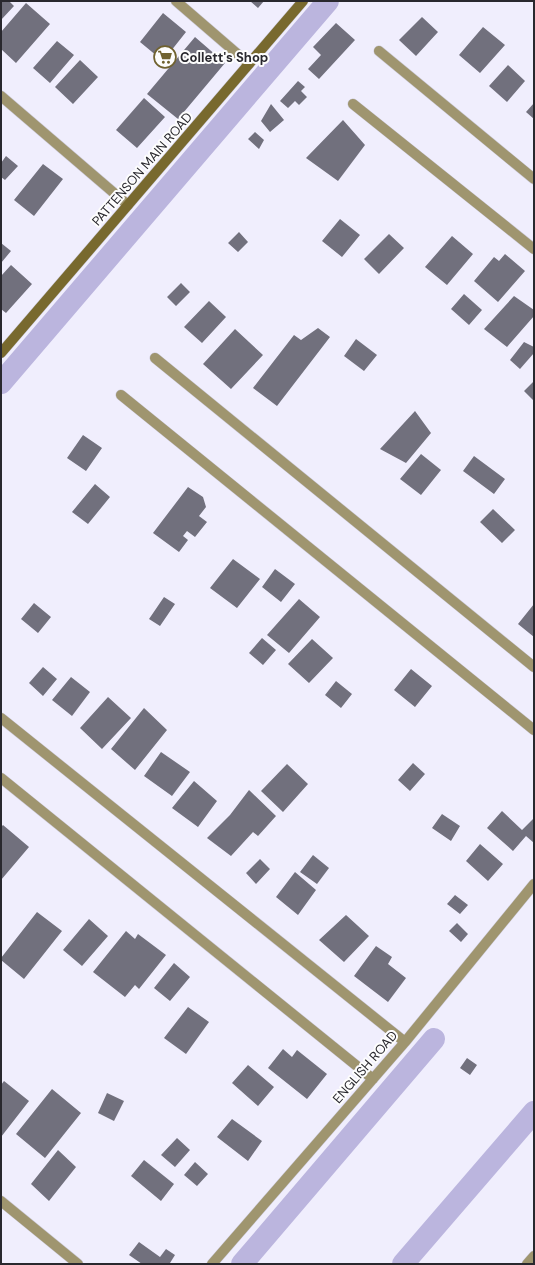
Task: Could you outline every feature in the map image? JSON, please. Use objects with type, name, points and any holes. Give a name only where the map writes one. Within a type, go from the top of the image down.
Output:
[{"type":"street","points":[[176,1],[249,64]]},
{"type":"street","name":"PATTENSON MAIN ROAD","points":[[1,353],[303,1]]},
{"type":"street","points":[[379,51],[534,179]]},
{"type":"street","points":[[1,96],[128,205]]},
{"type":"street","points":[[353,104],[534,249]]},
{"type":"street","points":[[156,358],[534,668]]},
{"type":"street","points":[[121,395],[534,730]]},
{"type":"street","points":[[1,718],[406,1042]]},
{"type":"street","points":[[1,778],[373,1079]]},
{"type":"street","name":"ENGLISH ROAD","points":[[212,1264],[406,1042],[534,884]]},
{"type":"street","points":[[1,1201],[78,1264]]},
{"type":"street","points":[[527,1264],[534,1256]]},
{"type":"building","points":[[1,1],[9,1],[14,6],[1,20]]},
{"type":"building","points":[[250,1],[264,1],[258,8]]},
{"type":"building","points":[[26,3],[50,24],[16,63],[1,49],[1,32]]},
{"type":"building","points":[[163,13],[186,32],[163,61],[140,42]]},
{"type":"building","points":[[422,17],[438,32],[416,56],[399,40]]},
{"type":"building","points":[[336,23],[355,40],[319,79],[308,69],[321,55],[313,47]]},
{"type":"building","points":[[483,27],[505,45],[480,73],[459,55]]},
{"type":"building","points":[[195,37],[225,63],[178,119],[147,94]]},
{"type":"building","points":[[57,41],[74,55],[50,83],[33,68]]},
{"type":"building","points":[[80,60],[98,77],[73,104],[55,87]]},
{"type":"building","points":[[508,65],[525,81],[507,102],[489,86]]},
{"type":"building","points":[[298,81],[305,87],[301,91],[307,97],[299,105],[295,101],[288,108],[280,101]]},
{"type":"building","points":[[144,98],[165,117],[137,148],[116,130]]},
{"type":"building","points":[[534,103],[534,119],[526,112]]},
{"type":"building","points":[[271,104],[284,120],[270,132],[261,121]]},
{"type":"building","points":[[343,120],[365,145],[338,181],[306,158]]},
{"type":"building","points":[[255,132],[264,140],[259,149],[248,139]]},
{"type":"building","points":[[6,156],[18,166],[5,180],[1,177],[1,163]]},
{"type":"building","points":[[43,164],[63,179],[34,216],[14,200]]},
{"type":"building","points":[[340,219],[360,235],[342,257],[322,241]]},
{"type":"building","points":[[239,232],[248,242],[238,252],[228,243]]},
{"type":"building","points":[[389,234],[404,248],[379,274],[364,259]]},
{"type":"building","points":[[452,236],[473,254],[447,285],[425,267]]},
{"type":"building","points":[[1,243],[11,251],[1,263]]},
{"type":"building","points":[[505,254],[525,271],[498,302],[474,281],[494,257],[499,261]]},
{"type":"building","points":[[11,265],[32,284],[6,313],[1,309],[1,276]]},
{"type":"building","points":[[181,283],[190,292],[176,306],[167,297]]},
{"type":"building","points":[[464,294],[482,310],[469,325],[451,309]]},
{"type":"building","points":[[514,296],[534,310],[534,316],[507,347],[484,329]]},
{"type":"building","points":[[209,301],[226,317],[202,343],[184,327]]},
{"type":"building","points":[[318,328],[330,337],[277,406],[253,388],[294,335],[301,340]]},
{"type":"building","points":[[235,329],[263,355],[231,389],[203,364]]},
{"type":"building","points":[[356,339],[377,355],[364,371],[344,356]]},
{"type":"building","points":[[524,342],[534,347],[534,353],[520,369],[510,360]]},
{"type":"building","points":[[534,381],[534,401],[524,391]]},
{"type":"building","points":[[415,411],[431,433],[406,463],[380,449]]},
{"type":"building","points":[[83,435],[102,448],[86,471],[67,458]]},
{"type":"building","points":[[421,454],[441,470],[421,495],[400,479]]},
{"type":"building","points":[[474,456],[505,479],[494,494],[463,471]]},
{"type":"building","points":[[95,484],[110,497],[88,524],[72,512]]},
{"type":"building","points":[[188,487],[203,497],[206,507],[199,516],[207,522],[195,537],[187,531],[183,536],[188,540],[179,552],[153,533]]},
{"type":"building","points":[[493,509],[515,530],[502,543],[480,522]]},
{"type":"building","points":[[233,559],[260,579],[237,608],[210,588]]},
{"type":"building","points":[[275,569],[295,584],[281,602],[262,587]]},
{"type":"building","points":[[164,597],[175,604],[160,626],[149,619]]},
{"type":"building","points":[[299,599],[320,617],[289,653],[267,635]]},
{"type":"building","points":[[34,603],[51,617],[38,633],[21,619]]},
{"type":"building","points":[[534,604],[534,637],[518,624]]},
{"type":"building","points":[[262,638],[276,650],[263,665],[249,653]]},
{"type":"building","points":[[312,639],[333,658],[309,683],[288,664]]},
{"type":"building","points":[[43,667],[57,679],[43,696],[29,683]]},
{"type":"building","points":[[411,669],[432,686],[415,707],[394,690]]},
{"type":"building","points":[[71,677],[90,692],[72,716],[52,700]]},
{"type":"building","points":[[336,681],[352,694],[341,708],[325,695]]},
{"type":"building","points":[[108,697],[131,718],[102,749],[80,728]]},
{"type":"building","points":[[144,708],[167,730],[135,770],[111,749]]},
{"type":"building","points":[[161,752],[190,772],[172,796],[144,776]]},
{"type":"building","points":[[413,763],[425,774],[410,791],[398,780]]},
{"type":"building","points":[[287,764],[308,784],[283,812],[261,791]]},
{"type":"building","points":[[194,781],[217,801],[198,827],[172,808]]},
{"type":"building","points":[[249,790],[276,816],[258,836],[253,832],[231,856],[207,838],[230,815]]},
{"type":"building","points":[[502,811],[522,830],[533,819],[534,820],[534,843],[526,836],[513,851],[487,828]]},
{"type":"building","points":[[442,814],[460,826],[451,841],[432,828]]},
{"type":"building","points":[[3,825],[29,847],[1,880],[1,827]]},
{"type":"building","points":[[480,844],[503,864],[488,881],[466,861]]},
{"type":"building","points":[[313,855],[329,868],[317,884],[300,872]]},
{"type":"building","points":[[260,859],[270,869],[256,884],[246,873]]},
{"type":"building","points":[[295,872],[316,890],[298,915],[276,897]]},
{"type":"building","points":[[455,895],[468,905],[460,914],[447,904]]},
{"type":"building","points":[[37,912],[62,931],[24,979],[1,960],[1,958]]},
{"type":"building","points":[[346,915],[369,936],[344,962],[319,940]]},
{"type":"building","points":[[89,919],[108,936],[82,966],[63,950]]},
{"type":"building","points":[[457,923],[468,934],[461,942],[449,931]]},
{"type":"building","points":[[126,931],[135,939],[138,934],[166,955],[139,989],[135,985],[125,997],[93,972]]},
{"type":"building","points":[[376,946],[392,957],[388,964],[406,978],[388,1002],[354,976]]},
{"type":"building","points":[[174,963],[190,977],[170,1001],[154,988]]},
{"type":"building","points":[[188,1007],[209,1022],[186,1054],[164,1038]]},
{"type":"building","points":[[283,1049],[292,1057],[297,1050],[327,1074],[307,1099],[268,1068]]},
{"type":"building","points":[[467,1058],[477,1065],[470,1075],[460,1068]]},
{"type":"building","points":[[248,1065],[274,1087],[258,1106],[232,1083]]},
{"type":"building","points":[[4,1081],[29,1101],[1,1137],[1,1085]]},
{"type":"building","points":[[52,1089],[81,1113],[45,1158],[16,1134]]},
{"type":"building","points":[[107,1093],[124,1101],[114,1121],[98,1113]]},
{"type":"building","points":[[232,1119],[262,1141],[248,1161],[217,1137]]},
{"type":"building","points":[[177,1138],[190,1150],[175,1167],[161,1155]]},
{"type":"building","points":[[58,1150],[76,1167],[49,1201],[31,1184]]},
{"type":"building","points":[[144,1160],[174,1184],[161,1201],[131,1176]]},
{"type":"building","points":[[195,1162],[208,1174],[197,1186],[184,1175]]},
{"type":"building","points":[[139,1242],[160,1257],[166,1249],[175,1255],[170,1263],[172,1264],[142,1264],[129,1255]]},
{"type":"waterway","points":[[1,383],[328,1]]},
{"type":"waterway","points":[[242,1264],[434,1039]]},
{"type":"waterway","points":[[403,1264],[534,1112]]},
{"type":"place","name":"Collett's Shop","points":[[165,57]]}]
